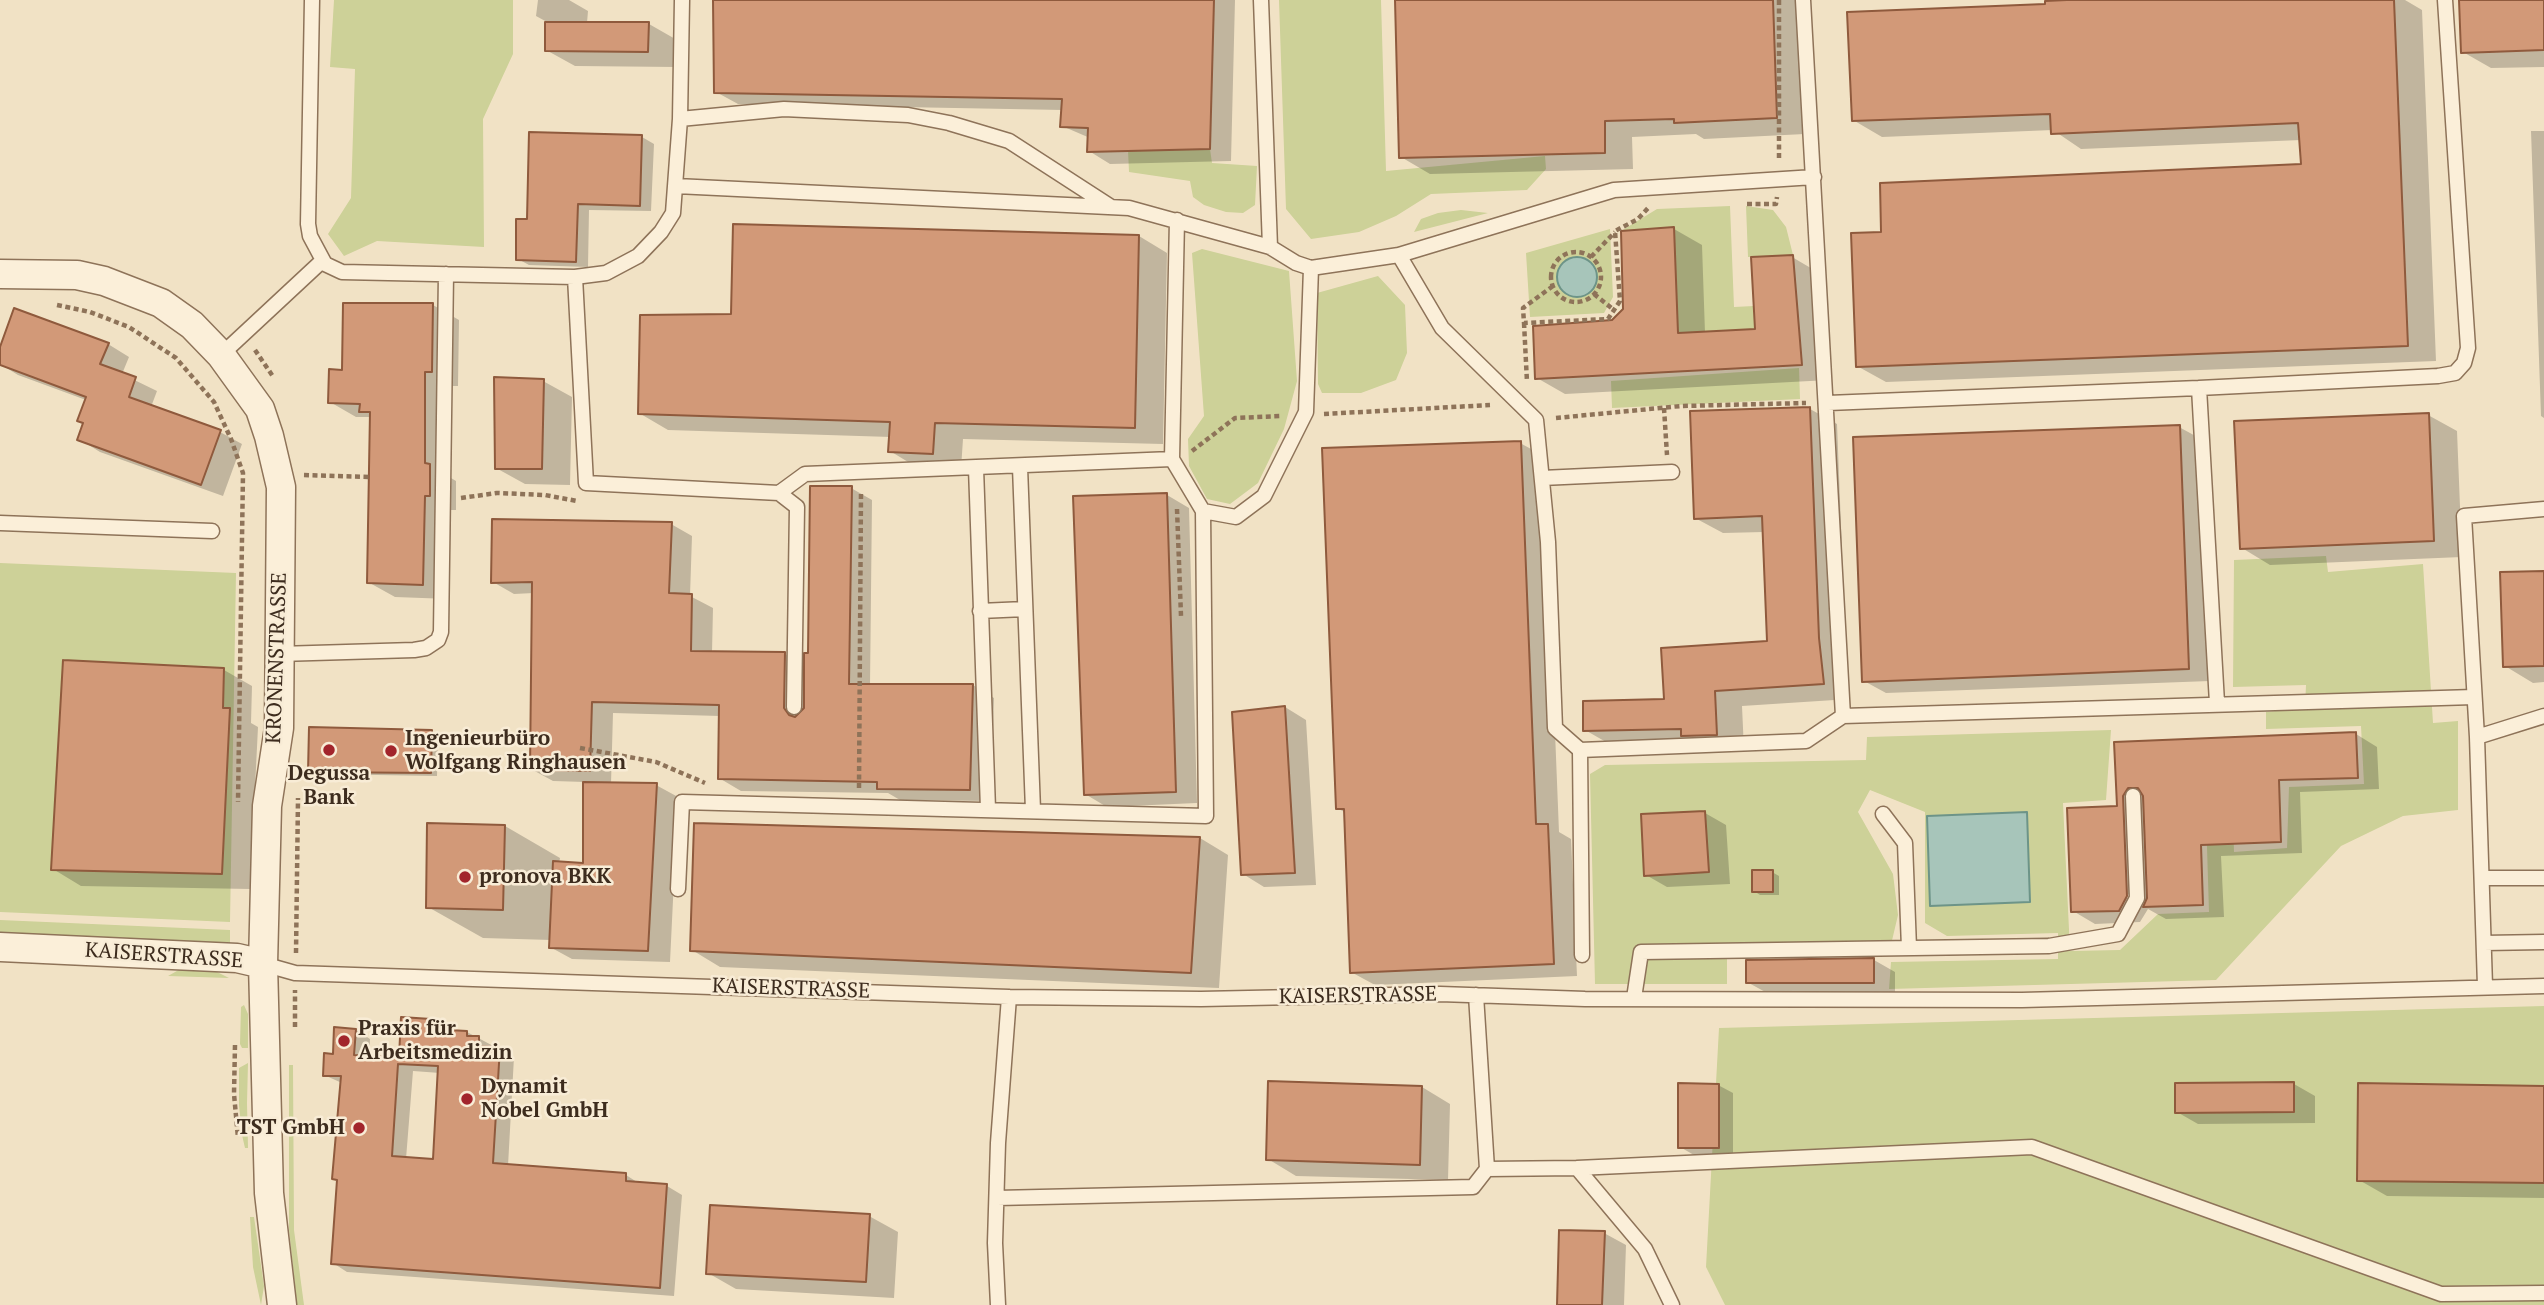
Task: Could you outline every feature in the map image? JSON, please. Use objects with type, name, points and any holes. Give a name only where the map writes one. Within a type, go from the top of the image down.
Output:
[{"type":"street","name":"KRONENSTRASSE","points":[[0,274],[77,275],[126,288],[162,303],[192,325],[221,355],[260,409],[281,487],[279,728],[267,806],[263,964],[269,1192],[282,1305]]},
{"type":"street","name":"KAISERSTRASSE","points":[[0,947],[237,958],[263,964]]},
{"type":"lane","points":[[312,0],[308,224],[310,236],[322,261],[342,272],[575,277],[606,273],[638,256],[661,232],[673,213],[681,119],[682,0]]},
{"type":"lane","points":[[1261,0],[1270,247]]},
{"type":"lane","points":[[1803,0],[1828,402],[1843,716]]},
{"type":"lane","points":[[1828,402],[2199,388],[2455,373],[2464,363],[2468,348],[2445,0]]},
{"type":"lane","points":[[681,119],[783,110],[908,115],[949,123],[1009,141],[1113,208]]},
{"type":"lane","points":[[676,186],[1129,208],[1270,247],[1296,263],[1311,268],[1399,255],[1614,190],[1814,177]]},
{"type":"lane","points":[[678,889],[682,802],[1206,816],[1203,511],[1172,459],[1177,220]]},
{"type":"lane","points":[[1399,255],[1442,328],[1536,420],[1548,542],[1555,728],[1580,750],[1806,741],[1843,716],[2474,697]]},
{"type":"lane","points":[[221,355],[322,261]]},
{"type":"lane","points":[[1203,511],[1236,517],[1264,496],[1306,412],[1311,268]]},
{"type":"lane","points":[[279,654],[414,650],[426,648],[438,640],[441,632],[446,274]]},
{"type":"lane","points":[[575,277],[586,483],[779,493],[797,507],[794,707]]},
{"type":"lane","points":[[2199,388],[2217,703]]},
{"type":"lane","points":[[779,493],[805,474],[1172,459]]},
{"type":"lane","points":[[1020,467],[1033,810]]},
{"type":"lane","points":[[976,468],[988,809]]},
{"type":"lane","points":[[1542,478],[1672,472]]},
{"type":"lane","points":[[2485,986],[2477,737],[2464,516],[2544,509]]},
{"type":"lane","points":[[0,523],[212,531]]},
{"type":"lane","points":[[980,611],[1025,609]]},
{"type":"lane","points":[[2477,737],[2544,716]]},
{"type":"lane","points":[[1580,750],[1582,956]]},
{"type":"lane","points":[[1634,998],[1641,952],[2049,946],[2118,934],[2137,898],[2133,796]]},
{"type":"lane","points":[[1883,814],[1905,843],[1909,948]]},
{"type":"lane","points":[[2482,878],[2544,878]]},
{"type":"lane","points":[[2484,943],[2544,943]]},
{"type":"lane","name":"KAISERSTRASSE","points":[[263,964],[295,974],[1009,997],[1201,999],[1476,995],[1585,999],[2022,1000],[2544,986]]},
{"type":"lane","points":[[997,1198],[1473,1187],[1487,1169],[1476,995]]},
{"type":"lane","points":[[998,1305],[997,1198],[1009,997]]},
{"type":"lane","points":[[1487,1169],[1577,1168],[2032,1147],[2441,1294],[2544,1293]]},
{"type":"lane","points":[[1577,1168],[1645,1249],[1672,1305]]},
{"type":"path","points":[[1591,257],[1615,231]]},
{"type":"path","points":[[1570,252],[1585,253],[1591,257],[1596,261],[1602,275],[1599,289],[1582,301],[1561,298],[1553,286],[1551,272],[1558,259],[1570,252]]},
{"type":"path","points":[[1594,294],[1614,310]]},
{"type":"path","points":[[47,303],[69,306],[110,318],[130,327],[176,358],[214,402],[231,439],[243,473],[238,807]]},
{"type":"path","points":[[1556,418],[1664,408],[1828,402]]},
{"type":"path","points":[[1664,408],[1667,463],[1672,472]]},
{"type":"path","points":[[302,475],[369,477]]},
{"type":"path","points":[[859,793],[861,484]]},
{"type":"path","points":[[497,494],[545,495]]},
{"type":"path","points":[[235,1033],[235,1057]]},
{"type":"green space","points":[[334,0],[513,0],[513,54],[483,119],[484,247],[377,241],[344,256],[328,234],[351,198],[355,69],[330,67]]},
{"type":"green space","points":[[1279,0],[1381,0],[1386,171],[1545,156],[1546,169],[1527,190],[1431,194],[1396,216],[1359,232],[1311,239],[1286,209]]},
{"type":"green space","points":[[1210,149],[1212,163],[1257,166],[1255,205],[1243,213],[1226,212],[1204,205],[1193,197],[1190,181],[1129,172],[1128,150]]},
{"type":"green space","points":[[1730,206],[1734,307],[1754,306],[1755,329],[1678,333],[1674,227],[1621,231],[1657,209]]},
{"type":"green space","points":[[1746,206],[1773,210],[1786,227],[1793,255],[1748,257]]},
{"type":"green space","points":[[1461,210],[1488,213],[1414,232],[1421,219],[1438,213]]},
{"type":"green space","points":[[1610,229],[1613,297],[1604,313],[1530,317],[1526,253]]},
{"type":"green space","points":[[1202,249],[1289,271],[1297,381],[1284,429],[1258,483],[1230,504],[1207,499],[1189,466],[1188,439],[1204,416],[1192,253]]},
{"type":"green space","points":[[1378,276],[1405,305],[1407,353],[1396,380],[1361,393],[1322,393],[1318,384],[1317,293]]},
{"type":"green space","points":[[1799,368],[1800,399],[1612,408],[1611,381]]},
{"type":"green space","points":[[2326,556],[2328,572],[2423,564],[2433,723],[2458,721],[2458,810],[2403,816],[2341,846],[2216,980],[1889,989],[1891,962],[2058,959],[2058,933],[1947,936],[1925,923],[1925,812],[1870,790],[1858,812],[1893,874],[1898,915],[1890,949],[1727,950],[1727,984],[1595,984],[1590,774],[1605,765],[1866,760],[1867,737],[2111,730],[2106,800],[2063,803],[2070,951],[2120,950],[2158,914],[2209,912],[2204,750],[2231,748],[2234,852],[2287,848],[2289,787],[2364,784],[2361,726],[2266,729],[2266,712],[2305,708],[2306,685],[2233,687],[2234,560]]},
{"type":"green space","points":[[0,563],[236,573],[230,922],[0,912]]},
{"type":"green space","points":[[0,920],[230,930],[230,943],[0,934]]},
{"type":"green space","points":[[184,967],[213,970],[229,978],[168,976]]},
{"type":"green space","points":[[244,1005],[248,1014],[248,1048],[242,1048],[240,1044],[241,1007]]},
{"type":"green space","points":[[2544,1006],[2544,1305],[1725,1305],[1706,1267],[1719,1028]]},
{"type":"green space","points":[[248,1063],[248,1148],[245,1148],[239,1105],[239,1068]]},
{"type":"green space","points":[[289,1065],[293,1065],[294,1230],[304,1305],[297,1305],[289,1229]]},
{"type":"green space","points":[[250,1217],[254,1217],[264,1286],[261,1305],[253,1267]]},
{"type":"water","points":[[1577,257],[1591,263],[1597,277],[1591,291],[1577,297],[1563,291],[1557,277],[1563,263]]},
{"type":"water","points":[[2027,812],[2030,902],[1930,906],[1927,816]]},
{"type":"building","points":[[713,0],[1214,0],[1210,149],[1087,152],[1088,128],[1060,127],[1062,99],[714,93]]},
{"type":"building","points":[[1395,0],[1773,0],[1777,118],[1674,123],[1674,119],[1605,121],[1605,153],[1399,158]]},
{"type":"building","points":[[2394,0],[2408,346],[1856,367],[1851,233],[1881,232],[1880,183],[2301,164],[2298,123],[2051,134],[2050,114],[1852,121],[1847,12],[2045,4],[2045,1]]},
{"type":"building","points":[[2459,0],[2544,0],[2544,50],[2461,53]]},
{"type":"building","points":[[545,22],[649,22],[648,52],[545,51]]},
{"type":"building","points":[[529,132],[642,135],[640,206],[578,204],[576,262],[516,260],[516,219],[527,219]]},
{"type":"building","points":[[733,224],[1139,235],[1135,428],[935,423],[933,454],[888,452],[890,422],[638,414],[640,315],[731,314]]},
{"type":"building","points":[[1674,227],[1678,333],[1755,329],[1751,257],[1793,255],[1802,365],[1535,379],[1533,326],[1612,320],[1623,309],[1621,231]]},
{"type":"building","points":[[343,303],[433,303],[432,372],[425,372],[425,463],[430,464],[430,496],[425,496],[423,585],[367,583],[370,412],[359,412],[360,404],[328,403],[329,369],[342,370]]},
{"type":"building","points":[[14,308],[109,343],[100,364],[136,377],[129,397],[221,430],[201,485],[77,440],[83,423],[77,421],[86,397],[0,365],[0,347]]},
{"type":"building","points":[[494,377],[544,379],[542,469],[495,469]]},
{"type":"building","points":[[1810,407],[1819,638],[1824,684],[1715,691],[1717,735],[1681,736],[1681,729],[1583,731],[1583,701],[1664,699],[1661,648],[1767,641],[1762,516],[1694,519],[1690,411]]},
{"type":"building","points":[[2429,413],[2434,541],[2240,549],[2234,421]]},
{"type":"building","points":[[2180,425],[2189,669],[1862,682],[1853,437]]},
{"type":"building","points":[[1521,441],[1536,824],[1548,824],[1554,964],[1350,973],[1344,809],[1336,809],[1322,448]]},
{"type":"building","points":[[810,486],[852,486],[849,684],[973,684],[970,790],[877,789],[877,782],[718,779],[719,705],[592,702],[590,771],[530,770],[532,582],[491,583],[492,519],[672,522],[669,593],[692,594],[691,651],[785,652],[784,708],[789,715],[795,717],[804,708],[804,653],[808,653]]},
{"type":"building","points":[[1167,493],[1176,792],[1084,795],[1073,496]]},
{"type":"building","points":[[2544,571],[2544,666],[2503,667],[2500,572]]},
{"type":"building","points":[[63,660],[224,668],[223,708],[230,708],[222,874],[51,870]]},
{"type":"building","points":[[1285,706],[1295,873],[1241,875],[1232,712]]},
{"type":"building","name":"Ingenieurbüro Wolfgang Ringhausen","points":[[309,727],[432,730],[431,773],[308,772]]},
{"type":"building","points":[[2356,732],[2358,778],[2279,780],[2281,842],[2201,845],[2203,905],[2143,907],[2147,898],[2143,796],[2138,788],[2128,788],[2123,796],[2127,896],[2119,911],[2071,912],[2067,808],[2117,806],[2114,742]]},
{"type":"building","points":[[583,782],[657,783],[648,951],[549,948],[553,861],[583,863]]},
{"type":"building","points":[[1705,811],[1709,872],[1644,876],[1641,814]]},
{"type":"building","name":"pronova BKK","points":[[427,823],[505,825],[503,910],[426,908]]},
{"type":"building","points":[[694,823],[1200,837],[1191,973],[690,951]]},
{"type":"building","points":[[1752,870],[1773,870],[1773,892],[1752,892]]},
{"type":"building","points":[[1874,958],[1874,983],[1746,983],[1746,960]]},
{"type":"building","points":[[401,1017],[431,1019],[430,1029],[467,1031],[467,1036],[479,1036],[479,1046],[500,1047],[493,1163],[626,1173],[626,1181],[667,1184],[660,1288],[331,1264],[337,1180],[332,1179],[341,1076],[323,1076],[324,1053],[333,1054],[334,1027],[356,1029],[354,1055],[399,1057]],"holes":[[[398,1064],[438,1066],[433,1159],[392,1156]]]},
{"type":"building","points":[[1268,1081],[1422,1086],[1420,1165],[1266,1160]]},
{"type":"building","points":[[2294,1082],[2294,1112],[2175,1113],[2175,1083]]},
{"type":"building","points":[[1678,1083],[1719,1084],[1719,1148],[1678,1148]]},
{"type":"building","points":[[2358,1083],[2544,1086],[2544,1183],[2357,1181]]},
{"type":"building","points":[[710,1205],[870,1214],[866,1282],[706,1274]]},
{"type":"building","points":[[1559,1230],[1605,1231],[1602,1305],[1557,1305]]},
{"type":"place","name":"Degussa Bank","points":[[329,750]]},
{"type":"place","name":"Ingenieurbüro Wolfgang Ringhausen","points":[[391,751]]},
{"type":"place","name":"pronova BKK","points":[[465,877]]},
{"type":"place","name":"Praxis für Arbeitsmedizin","points":[[344,1041]]},
{"type":"place","name":"Dynamit Nobel GmbH","points":[[467,1099]]},
{"type":"place","name":"TST GmbH","points":[[359,1128]]}]
